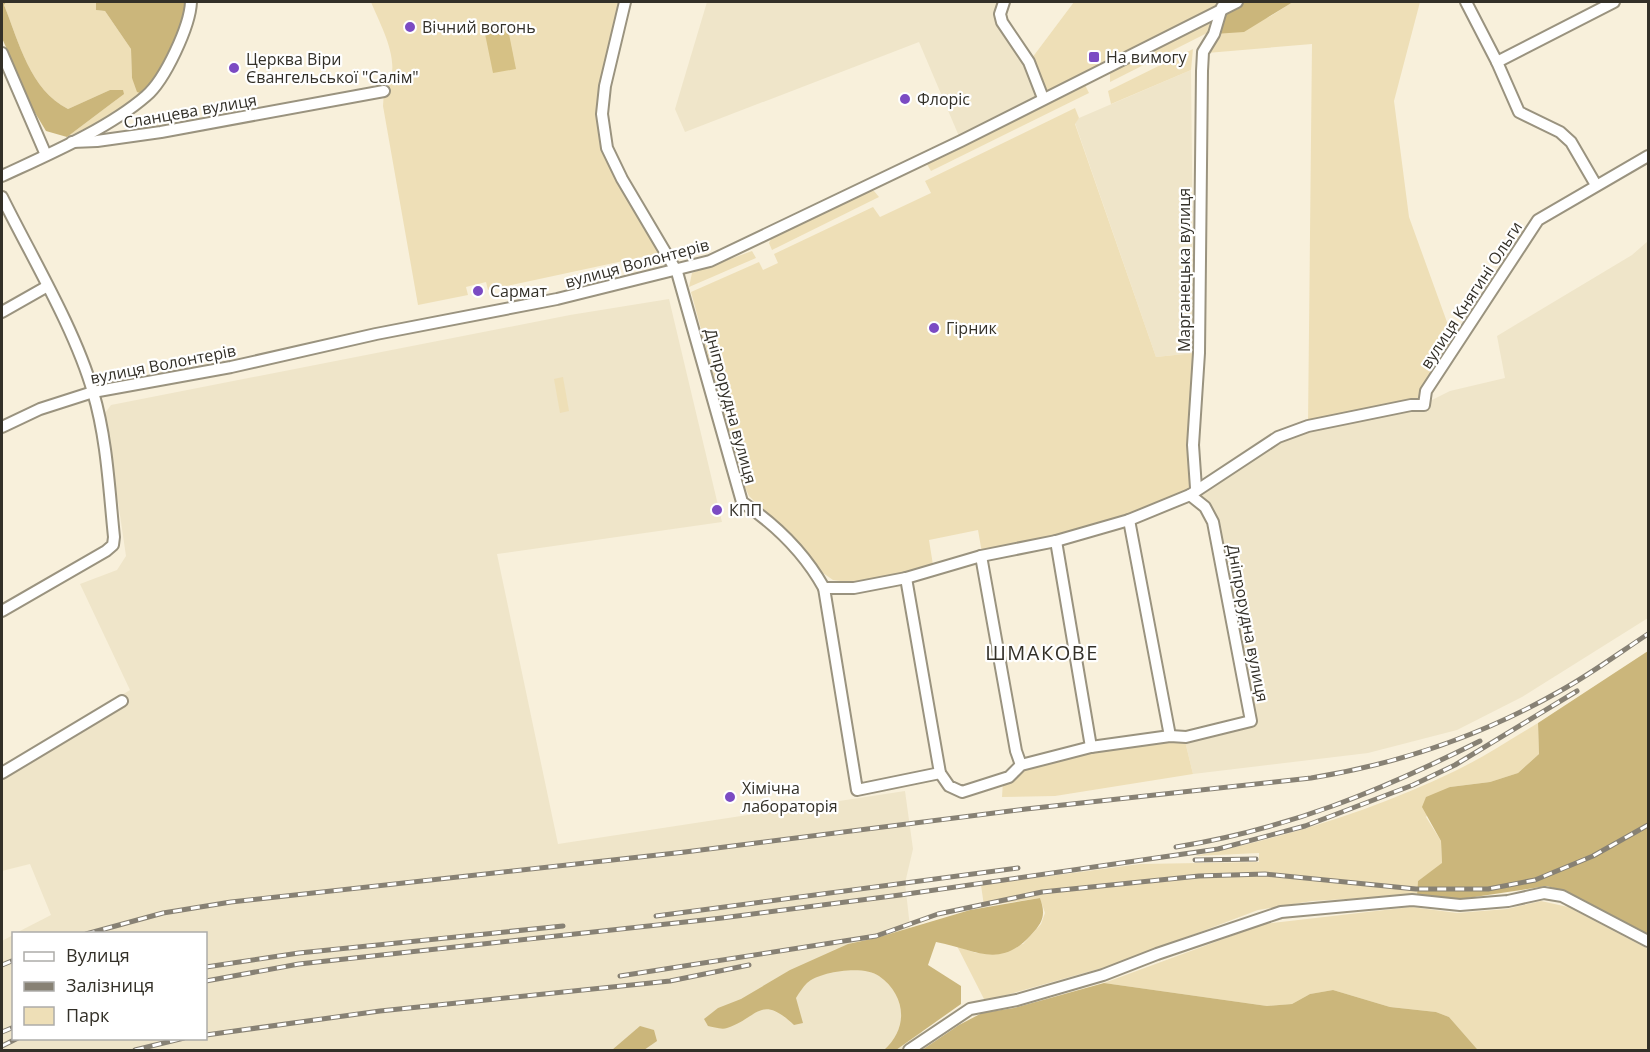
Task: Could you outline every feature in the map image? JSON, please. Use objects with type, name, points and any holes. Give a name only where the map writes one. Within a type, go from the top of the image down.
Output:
[{"type":"street","name":"Сланцева вулиця","points":[[2,176],[72,142],[147,95],[181,40],[191,2]]},
{"type":"street","name":"Дніпрорудна вулиця","points":[[625,2],[605,86],[602,114],[607,148],[622,179],[677,272],[741,502],[763,516],[808,561],[824,588],[857,790],[940,772],[949,786],[962,792],[1009,777],[1021,765],[1091,747],[1170,736],[1186,737],[1251,721],[1213,522],[1193,491]]},
{"type":"street","points":[[1004,2],[1000,14],[1002,22],[1029,62],[1043,98]]},
{"type":"street","name":"вулиця Волонтерів","points":[[2,427],[39,409],[93,392],[231,368],[677,272],[710,261],[759,240],[1043,98],[1222,5],[1237,2]]},
{"type":"street","points":[[1466,2],[1497,62],[1519,112],[1560,132],[1582,159],[1596,186]]},
{"type":"street","points":[[1497,62],[1614,2]]},
{"type":"street","name":"Марганецька вулиця","points":[[1193,491],[1193,445],[1199,353],[1199,129],[1203,52],[1214,34],[1222,5]]},
{"type":"street","points":[[2,53],[46,155]]},
{"type":"street","name":"Сланцева вулиця","points":[[72,142],[97,141],[151,133],[384,91]]},
{"type":"street","name":"вулиця Княгині Ольги","points":[[1193,491],[1288,434],[1308,426],[1412,405],[1424,405],[1426,391],[1529,231],[1547,213],[1648,156]]},
{"type":"street","points":[[2,197],[46,287],[93,392],[104,445],[114,537],[113,545],[106,551],[2,611]]},
{"type":"street","points":[[2,312],[46,287]]},
{"type":"street","points":[[824,588],[854,588],[906,578],[981,556],[1056,541],[1129,520],[1193,491]]},
{"type":"street","points":[[1129,520],[1170,736]]},
{"type":"street","points":[[1056,541],[1091,747]]},
{"type":"street","points":[[981,556],[1016,751],[1021,765]]},
{"type":"street","points":[[906,578],[940,772]]},
{"type":"street","points":[[2,773],[122,701]]},
{"type":"street","points":[[909,1050],[970,1009],[1017,1000],[1103,975],[1156,954],[1281,912],[1412,900],[1460,905],[1544,893],[1562,896],[1648,941]]},
{"type":"shaded area","points":[[2,2],[6,2],[4,5],[27,64],[44,90],[55,101],[68,109],[110,90],[123,90],[124,94],[67,137],[46,131],[31,106],[2,38]]},
{"type":"shaded area","points":[[96,2],[186,2],[177,39],[165,63],[143,94],[137,92],[132,78],[131,49],[105,11],[96,10]]},
{"type":"shaded area","points":[[707,2],[1004,2],[1000,14],[1043,98],[961,141],[919,42],[685,132],[675,109]]},
{"type":"shaded area","points":[[1237,2],[1293,2],[1244,32],[1214,34],[1222,9]]},
{"type":"shaded area","points":[[507,24],[516,69],[493,73],[484,29]]},
{"type":"shaded area","points":[[1191,70],[1194,353],[1156,357],[1075,123],[1079,118]]},
{"type":"shaded area","points":[[1648,241],[1648,618],[1522,697],[1457,730],[1368,753],[1193,774],[1185,741],[1256,724],[1216,518],[1210,505],[1198,495],[1278,437],[1424,404],[1450,391],[1505,378],[1497,336],[1632,255]]},
{"type":"shaded area","points":[[669,299],[722,522],[497,554],[558,844],[905,791],[913,849],[905,883],[923,1041],[909,1050],[2,1050],[2,941],[12,936],[12,1040],[207,1040],[207,932],[18,932],[51,915],[30,864],[2,871],[2,769],[130,690],[80,584],[117,570],[126,556],[105,413],[111,405],[570,315]]},
{"type":"shaded area","points":[[1648,651],[1648,934],[1569,893],[1547,886],[1461,899],[1417,895],[1418,881],[1442,863],[1441,841],[1422,807],[1426,797],[1450,787],[1490,782],[1518,773],[1539,754],[1538,723]]},
{"type":"shaded area","points":[[1040,898],[1043,914],[1038,926],[1019,946],[1008,952],[986,954],[936,942],[928,965],[961,986],[961,1004],[896,1050],[884,1050],[898,1032],[901,1022],[899,1002],[895,992],[879,976],[864,971],[853,970],[822,975],[807,983],[796,998],[803,1023],[794,1025],[783,1016],[766,1009],[725,1029],[708,1026],[704,1019],[718,1008],[741,999],[790,970],[848,944],[970,910]]},
{"type":"shaded area","points":[[1104,983],[1267,1006],[1292,1004],[1310,994],[1333,990],[1390,1007],[1436,1012],[1449,1017],[1477,1049],[1485,1050],[922,1050],[959,1025],[982,1013],[1014,1008]]},
{"type":"shaded area","points":[[640,1026],[654,1030],[657,1041],[644,1050],[612,1050]]},
{"type":"green space","points":[[6,2],[96,2],[96,10],[105,11],[131,49],[132,78],[143,94],[97,123],[67,137],[116,100],[110,90],[68,109],[55,101],[44,90],[27,64],[4,5]]},
{"type":"green space","points":[[371,2],[625,2],[605,86],[607,148],[665,252],[488,290],[486,282],[466,287],[468,295],[418,305],[383,106],[384,91],[390,81],[392,59]]},
{"type":"green space","points":[[1074,2],[1237,2],[1043,98],[1029,62]]},
{"type":"green space","points":[[1293,2],[1420,2],[1394,101],[1409,217],[1456,347],[1424,405],[1308,426],[1312,44],[1207,53],[1214,34],[1269,17]]},
{"type":"green space","points":[[1207,22],[1210,25],[1209,32],[1110,82],[1110,69]]},
{"type":"green space","points":[[1193,49],[1191,70],[1111,104],[1108,91]]},
{"type":"green space","points":[[1084,83],[1089,93],[931,171],[925,161]]},
{"type":"green space","name":"Гірник","points":[[1075,108],[1079,118],[1075,124],[1156,357],[1194,353],[1192,486],[1175,498],[1151,509],[1093,528],[982,553],[978,530],[929,540],[933,565],[855,583],[833,580],[820,571],[812,558],[749,496],[742,481],[691,292],[759,262],[763,270],[778,263],[774,254],[873,207],[880,217],[931,193],[925,181]]},
{"type":"green space","points":[[874,191],[879,197],[772,250],[769,243],[771,239]]},
{"type":"green space","points":[[752,251],[756,258],[689,287],[692,273]]},
{"type":"green space","points":[[563,377],[569,411],[560,413],[554,379]]},
{"type":"green space","points":[[1538,723],[1539,754],[1518,773],[1490,782],[1450,787],[1426,817],[1441,841],[1442,864],[1418,881],[1417,895],[1312,901],[1258,910],[1116,964],[985,1001],[957,946],[976,953],[1023,944],[1041,924],[1045,913],[1040,898],[984,906],[981,885],[1140,864],[1259,862],[1259,853],[1195,856],[1295,831],[1392,798],[1466,766]]},
{"type":"green space","points":[[1170,740],[1185,741],[1193,774],[1055,796],[1002,797],[1003,781],[1041,763],[1084,752]]},
{"type":"green space","points":[[1541,901],[1568,907],[1648,949],[1648,1050],[1477,1049],[1449,1017],[1436,1012],[1390,1007],[1333,990],[1310,994],[1292,1004],[1267,1006],[1104,983],[1264,924],[1411,907],[1457,913],[1507,909]]},
{"type":"railway","points":[[93,932],[163,913],[231,902],[685,852],[1026,809],[1311,778],[1344,772],[1439,746],[1501,721],[1531,707],[1594,671],[1648,634]]},
{"type":"railway","points":[[207,981],[299,964],[722,918],[1218,849],[1305,826],[1413,785],[1455,765],[1577,691]]},
{"type":"railway","points":[[1176,847],[1257,830],[1295,819],[1369,792],[1480,741]]},
{"type":"railway","points":[[620,976],[876,936],[938,914],[1042,892],[1199,876],[1265,874],[1416,889],[1488,889],[1535,880],[1593,856],[1648,825]]},
{"type":"railway","points":[[1195,860],[1256,859]]},
{"type":"railway","points":[[656,916],[1018,868]]},
{"type":"railway","points":[[207,967],[299,953],[563,926]]},
{"type":"railway","points":[[2,965],[12,961]]},
{"type":"railway","points":[[207,1035],[380,1011],[670,981],[749,965]]},
{"type":"railway","points":[[2,1032],[12,1028]]},
{"type":"railway","points":[[2,1046],[14,1040]]},
{"type":"railway","points":[[135,1050],[176,1040]]},
{"type":"place","name":"Вічний вогонь","points":[[410,27]]},
{"type":"place","name":"На вимогу","points":[[1094,57]]},
{"type":"place","name":"Церква Віри Євангельської \"Салім\"","points":[[234,68]]},
{"type":"place","name":"Флоріс","points":[[905,99]]},
{"type":"place","name":"Сармат","points":[[478,291]]},
{"type":"place","name":"Гірник","points":[[934,328]]},
{"type":"place","name":"КПП","points":[[717,510]]},
{"type":"place","name":"Хімічна лабораторія","points":[[730,797]]},
{"type":"district","name":"ШМАКОВЕ","points":[[1042,653]]}]
